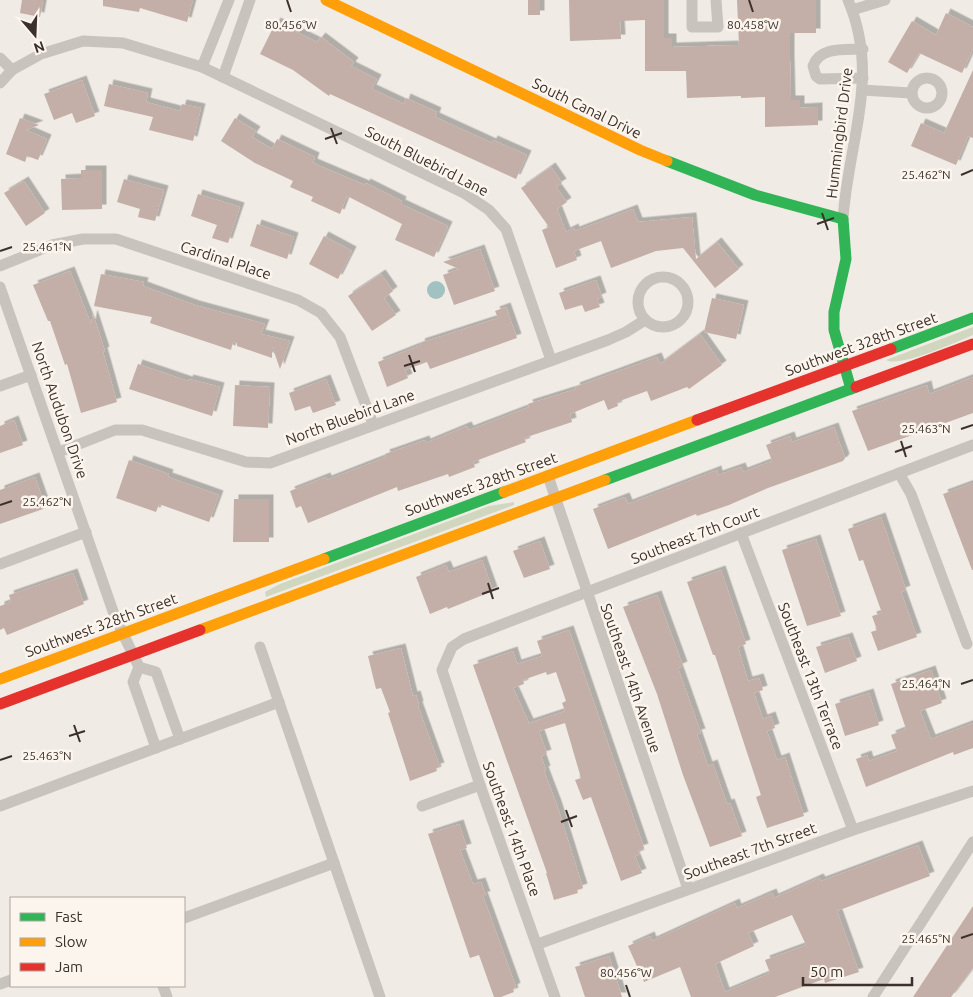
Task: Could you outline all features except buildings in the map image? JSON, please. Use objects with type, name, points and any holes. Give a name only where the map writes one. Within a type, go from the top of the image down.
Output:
[{"type":"street","points":[[0,83],[12,70],[41,54],[83,41],[123,43],[202,68],[229,0]]},
{"type":"street","points":[[223,77],[250,0]]},
{"type":"street","name":"South Canal Drive","points":[[326,0],[640,150],[755,195],[843,219]]},
{"type":"street","points":[[692,0],[692,27],[718,27],[716,0]]},
{"type":"street","points":[[850,5],[885,0]]},
{"type":"street","name":"Hummingbird Drive","points":[[850,5],[862,49],[864,78],[845,191],[843,219],[846,259],[834,323],[843,366],[851,389]]},
{"type":"street","points":[[862,49],[826,52],[819,55],[813,66],[816,76],[820,78],[864,78]]},
{"type":"street","points":[[0,58],[12,70]]},
{"type":"street","name":"South Bluebird Lane","points":[[202,68],[464,193],[489,210],[506,229],[550,360]]},
{"type":"street","points":[[862,90],[911,93]]},
{"type":"street","name":"Cardinal Place","points":[[0,266],[52,245],[83,239],[116,239],[298,300],[322,313],[340,337],[373,424]]},
{"type":"street","points":[[660,277],[675,280],[681,284],[685,290],[688,305],[680,320],[671,326],[660,327],[645,320],[638,304],[638,296],[646,283],[660,277]]},
{"type":"street","name":"North Audubon Drive","points":[[0,287],[113,610],[139,667]]},
{"type":"street","name":"Southwest 328th Street","points":[[0,679],[973,318]]},
{"type":"street","name":"North Bluebird Lane","points":[[59,452],[115,430],[142,430],[246,462],[270,463],[626,332],[645,320]]},
{"type":"street","points":[[0,704],[973,344]]},
{"type":"street","points":[[0,386],[31,374]]},
{"type":"street","name":"Southeast 7th Court","points":[[442,670],[452,647],[464,638],[973,445]]},
{"type":"street","points":[[899,473],[911,494],[966,644]]},
{"type":"street","name":"Southeast 14th Avenue","points":[[548,476],[688,889]]},
{"type":"street","points":[[0,564],[86,532]]},
{"type":"street","name":"Southeast 13th Terrace","points":[[741,533],[853,830]]},
{"type":"street","points":[[260,647],[380,997]]},
{"type":"street","points":[[156,748],[133,682],[139,667],[156,672],[180,739]]},
{"type":"street","name":"Southeast 14th Place","points":[[442,670],[480,785],[538,944],[555,997]]},
{"type":"street","points":[[0,806],[279,702]]},
{"type":"street","points":[[422,806],[480,785]]},
{"type":"street","name":"Southeast 7th Street","points":[[538,944],[853,830],[973,791]]},
{"type":"street","points":[[873,997],[973,842]]},
{"type":"street","points":[[185,918],[334,863]]},
{"type":"green space","points":[[973,327],[973,335],[942,348],[903,360],[893,362],[886,360]]},
{"type":"green space","points":[[514,502],[514,505],[266,597],[265,592],[280,584],[489,506]]},
{"type":"water","points":[[432,281],[440,281],[445,286],[443,297],[432,299],[427,294],[427,286]]},
{"type":"traffic: fast","points":[[667,161],[755,195],[843,219],[846,259],[834,312],[834,330],[851,389]]},
{"type":"traffic: fast","points":[[891,349],[973,318]]},
{"type":"traffic: fast","points":[[605,480],[856,387]]},
{"type":"traffic: fast","points":[[324,559],[504,492]]},
{"type":"traffic: slow","points":[[326,0],[640,150],[667,161]]},
{"type":"traffic: slow","points":[[504,492],[697,420]]},
{"type":"traffic: slow","points":[[200,630],[605,480]]},
{"type":"traffic: slow","points":[[0,679],[324,559]]},
{"type":"traffic: jam","points":[[856,387],[973,344]]},
{"type":"traffic: jam","points":[[697,420],[891,349]]},
{"type":"traffic: jam","points":[[0,704],[200,630]]}]
